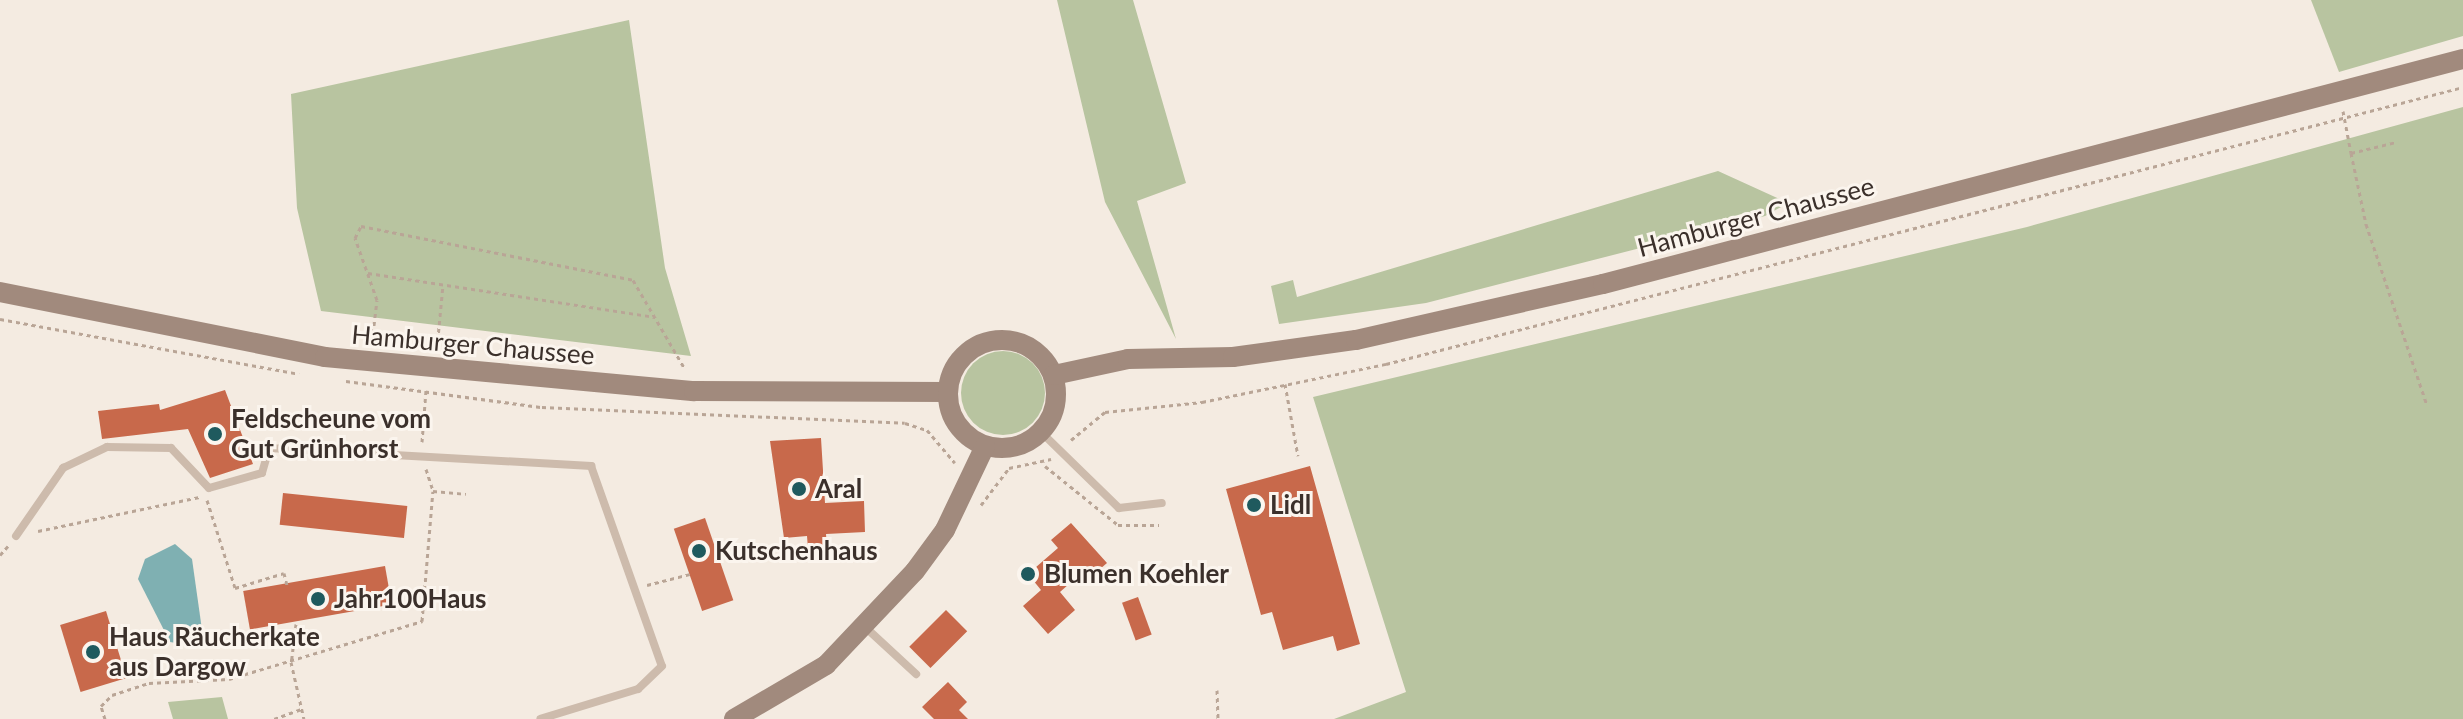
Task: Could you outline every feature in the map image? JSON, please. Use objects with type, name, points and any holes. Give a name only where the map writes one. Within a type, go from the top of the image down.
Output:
[{"type":"main road","name":"Hamburger Chaussee","points":[[1054,375],[1128,359],[1233,357],[1356,340],[1619,280],[2463,59]]},
{"type":"main road","name":"Hamburger Chaussee","points":[[0,292],[366,361],[694,391],[947,392]]},
{"type":"main road","points":[[994,340],[1030,347],[1054,375],[1056,406],[1041,432],[1015,447],[985,446],[957,425],[947,392],[961,358],[994,340]]},
{"type":"main road","points":[[734,719],[800,685],[863,625],[940,539],[985,446]]},
{"type":"lane","points":[[1041,432],[1119,508],[1162,503]]},
{"type":"lane","points":[[16,536],[63,468],[107,447],[171,448],[209,488],[262,473],[269,448],[591,466],[662,666],[638,689],[540,719]]},
{"type":"lane","points":[[863,625],[916,674]]},
{"type":"path","points":[[972,518],[1009,468],[1045,466],[1105,412],[1285,384],[2463,87]]},
{"type":"path","points":[[2336,93],[2345,118],[2366,224],[2427,405]]},
{"type":"path","points":[[2351,153],[2396,142]]},
{"type":"path","points":[[366,361],[377,300],[355,238],[361,226],[633,280],[694,391]]},
{"type":"path","points":[[368,273],[655,317]]},
{"type":"path","points":[[431,367],[442,335],[443,283]]},
{"type":"path","points":[[1285,384],[1298,456]]},
{"type":"path","points":[[105,719],[104,699],[149,683],[229,679],[426,617],[433,491]]},
{"type":"path","points":[[16,536],[206,496],[235,588],[284,573],[287,585]]},
{"type":"path","points":[[634,588],[690,574]]},
{"type":"path","points":[[296,624],[291,662],[304,719]]},
{"type":"path","points":[[1217,690],[1218,719]]},
{"type":"path","points":[[274,719],[302,709]]},
{"type":"green space","points":[[1057,0],[1133,0],[1186,183],[1137,201],[1176,339],[1105,202]]},
{"type":"green space","points":[[2311,0],[2463,0],[2463,36],[2339,72]]},
{"type":"green space","points":[[629,20],[665,268],[691,356],[321,311],[297,208],[291,94]]},
{"type":"green space","points":[[2463,107],[2463,719],[1334,719],[1406,692],[1313,397],[2027,227]]},
{"type":"green space","points":[[1718,171],[1788,203],[1765,216],[1426,303],[1279,324],[1271,286],[1293,280],[1297,297]]},
{"type":"green space","points":[[995,351],[1011,351],[1027,358],[1038,369],[1045,393],[1042,409],[1033,423],[1011,435],[995,435],[979,428],[968,417],[961,401],[961,385],[968,369],[979,358]]},
{"type":"green space","points":[[222,697],[228,719],[173,719],[168,702]]},
{"type":"water","points":[[175,544],[192,559],[203,637],[194,646],[170,642],[138,579],[145,559]]},
{"type":"building","name":"Feldscheune vom Gut Grünhorst","points":[[225,390],[253,464],[210,478],[188,429],[102,439],[98,411],[159,404],[160,410]]},
{"type":"building","name":"Aral","points":[[821,438],[825,503],[864,501],[865,532],[826,534],[827,548],[808,549],[807,536],[784,538],[770,441]]},
{"type":"building","points":[[1310,466],[1360,644],[1337,651],[1333,636],[1283,650],[1272,612],[1261,615],[1226,489]]},
{"type":"building","name":"Jahr100Haus","points":[[283,493],[407,506],[404,538],[280,525]]},
{"type":"building","name":"Kutschenhaus","points":[[705,518],[733,600],[702,611],[674,529]]},
{"type":"building","points":[[1071,523],[1107,563],[1093,575],[1087,568],[1060,592],[1075,610],[1048,634],[1023,606],[1041,590],[1028,574],[1058,548],[1051,540]]},
{"type":"building","name":"Jahr100Haus","points":[[385,566],[392,604],[250,629],[243,591]]},
{"type":"building","points":[[1138,597],[1152,635],[1136,640],[1122,603]]},
{"type":"building","points":[[946,610],[967,631],[930,668],[909,647]]},
{"type":"building","name":"Haus Räucherkate aus Dargow","points":[[106,611],[126,678],[81,692],[60,625]]},
{"type":"building","points":[[948,682],[967,702],[959,710],[968,719],[934,719],[922,707]]},
{"type":"place","name":"Feldscheune vom Gut Grünhorst","points":[[215,434]]},
{"type":"place","name":"Aral","points":[[799,489]]},
{"type":"place","name":"Lidl","points":[[1254,505]]},
{"type":"place","name":"Kutschenhaus","points":[[699,551]]},
{"type":"place","name":"Blumen Koehler","points":[[1028,574]]},
{"type":"place","name":"Jahr100Haus","points":[[318,599]]},
{"type":"place","name":"Haus Räucherkate aus Dargow","points":[[93,652]]}]
